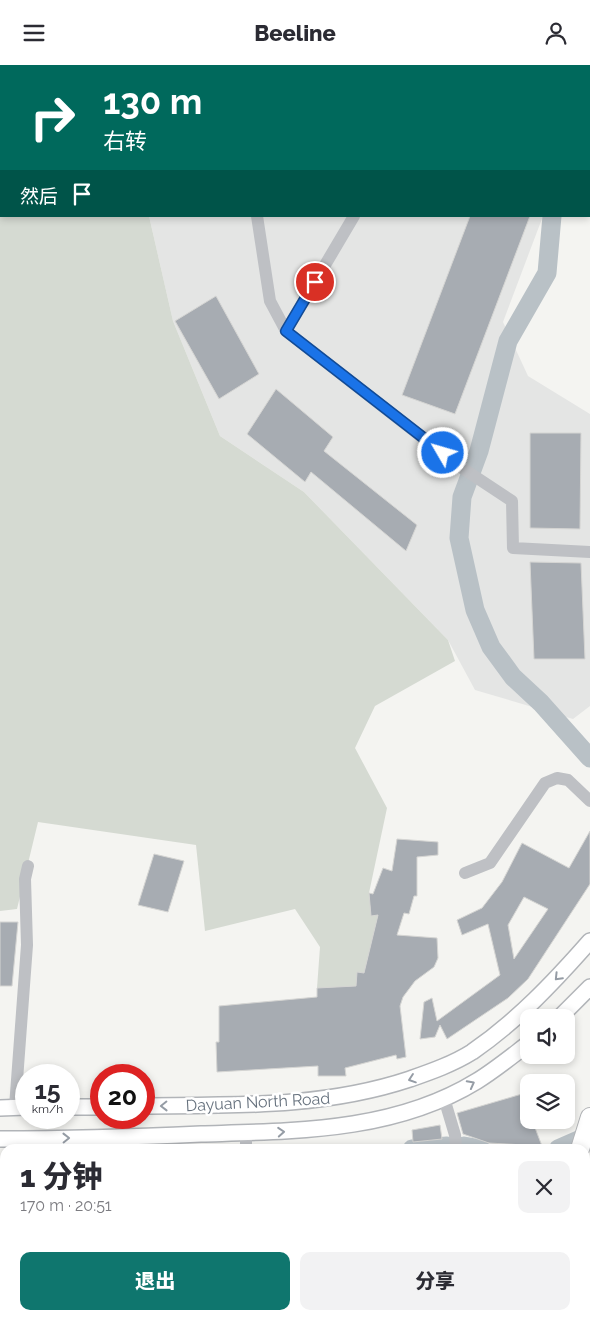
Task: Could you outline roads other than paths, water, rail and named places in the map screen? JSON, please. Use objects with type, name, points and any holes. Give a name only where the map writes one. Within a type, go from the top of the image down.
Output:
[{"type":"highway","points":[[582,1144],[590,1117]]},
{"type":"main road","name":"Dayuan North Road","points":[[155,1106],[247,1105],[321,1101],[387,1087],[432,1072],[470,1053],[515,1019],[560,976],[590,941]]},
{"type":"main road","points":[[568,1009],[590,987]]},
{"type":"main road","name":"Dayuan North Road","points":[[0,1139],[36,1144],[246,1141],[356,1125],[403,1113],[444,1098],[476,1082],[520,1050]]},
{"type":"street","points":[[257,217],[270,301],[286,331],[459,466],[512,501],[513,548],[590,552]]},
{"type":"street","points":[[286,331],[353,217]]},
{"type":"street","points":[[466,873],[490,863],[545,783],[557,777],[568,780],[590,801]]},
{"type":"street","points":[[14,1107],[27,945],[25,879],[28,866]]},
{"type":"street","points":[[444,1098],[455,1135],[456,1144]]},
{"type":"waterway","points":[[552,217],[547,273],[508,341],[479,451],[462,497],[459,538],[475,610],[491,647],[513,677],[541,703],[590,758]]},
{"type":"waterway","points":[[569,1144],[590,1135]]}]
